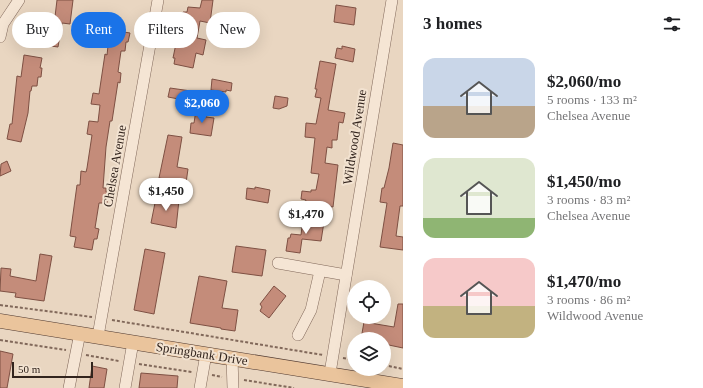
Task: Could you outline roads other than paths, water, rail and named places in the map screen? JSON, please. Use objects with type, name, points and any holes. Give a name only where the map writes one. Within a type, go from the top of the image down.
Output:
[{"type":"main road","name":"Springbank Drive","points":[[0,321],[330,373],[403,386]]},
{"type":"street","points":[[0,37],[3,24],[19,0]]},
{"type":"street","name":"Chelsea Avenue","points":[[98,336],[158,0]]},
{"type":"street","name":"Wildwood Avenue","points":[[330,373],[392,0]]},
{"type":"street","points":[[278,263],[346,275]]},
{"type":"street","points":[[298,335],[311,310],[320,271]]},
{"type":"street","points":[[69,388],[80,333]]},
{"type":"street","points":[[125,388],[133,342]]},
{"type":"street","points":[[200,388],[206,354]]},
{"type":"street","points":[[232,358],[233,383]]}]
